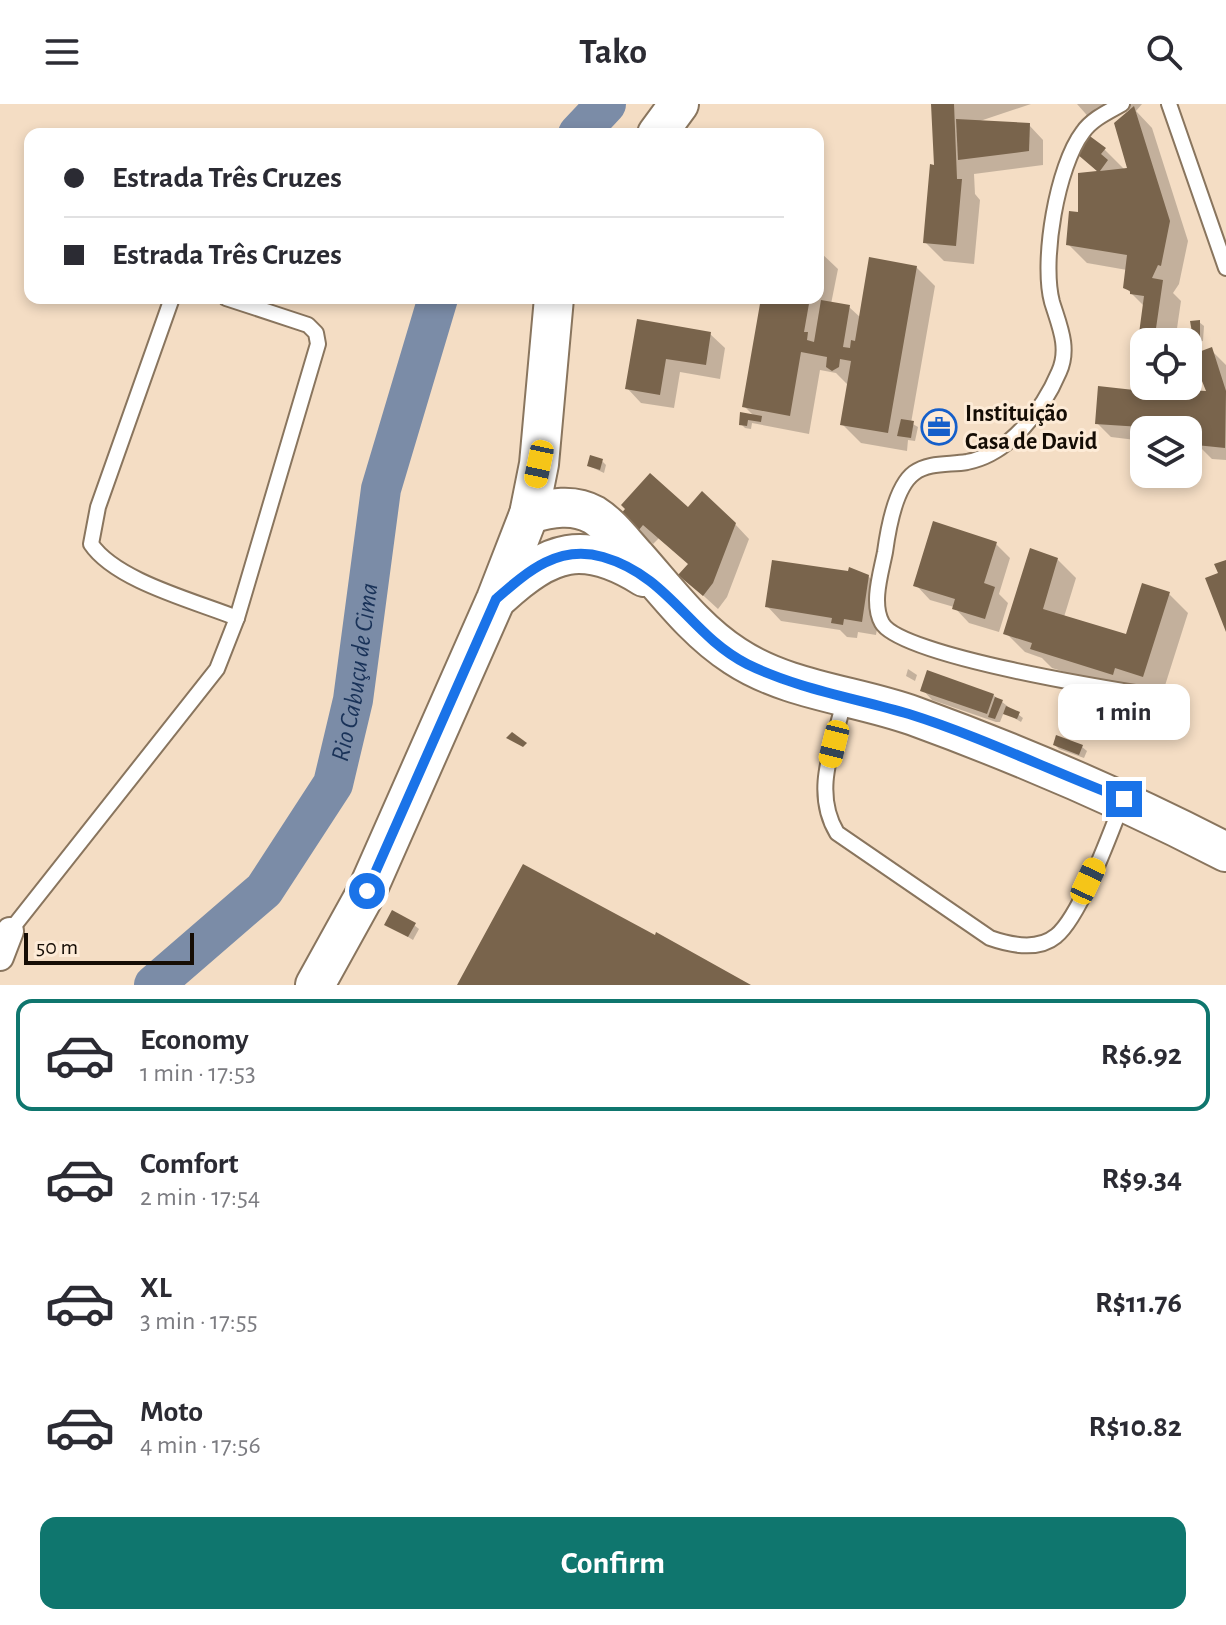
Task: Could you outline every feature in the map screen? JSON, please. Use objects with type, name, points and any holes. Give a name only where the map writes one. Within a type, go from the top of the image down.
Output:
[{"type":"street","points":[[661,128],[679,104]]},
{"type":"street","points":[[315,985],[367,891],[496,599],[529,514],[539,464],[553,304]]},
{"type":"street","points":[[529,514],[563,508],[594,515],[709,639],[745,663],[789,681],[911,715],[1124,799],[1226,852]]},
{"type":"street","points":[[496,599],[530,569],[551,558],[573,555],[601,556],[663,588]]},
{"type":"street","points":[[0,957],[10,931]]},
{"type":"lane","points":[[1122,104],[1084,130],[1072,149],[1061,184],[1048,268],[1064,348],[1060,371],[1032,418],[990,455],[967,462],[931,465],[914,473],[905,483],[888,533],[877,598],[882,623],[895,636],[981,663],[1167,698]]},
{"type":"lane","points":[[1169,104],[1226,268]]},
{"type":"lane","points":[[170,304],[98,507],[91,544],[100,558],[126,573],[237,618]]},
{"type":"lane","points":[[10,931],[217,669],[237,618],[318,344],[316,333],[308,325],[244,304]]},
{"type":"lane","points":[[845,697],[823,790],[829,820],[837,833],[990,938],[1008,944],[1033,945],[1058,935],[1075,909],[1124,799]]},
{"type":"building","points":[[931,104],[954,104],[957,179],[962,179],[956,246],[923,243],[930,164],[934,165]]},
{"type":"building","points":[[1134,106],[1170,221],[1161,266],[1158,265],[1152,278],[1163,280],[1156,328],[1140,328],[1144,296],[1130,294],[1123,288],[1127,255],[1066,245],[1069,211],[1078,212],[1078,173],[1097,171],[1077,154],[1087,134],[1106,148],[1101,154],[1108,160],[1100,171],[1127,168],[1114,123]]},
{"type":"building","points":[[956,119],[1030,123],[1029,151],[958,160]]},
{"type":"building","points":[[869,257],[917,266],[888,433],[840,425],[851,361],[840,359],[839,367],[832,371],[826,367],[827,357],[801,352],[790,416],[742,407],[760,304],[809,304],[804,332],[808,332],[807,340],[814,342],[820,304],[824,304],[824,301],[850,305],[843,347],[850,348],[851,340],[855,341]]},
{"type":"building","points":[[637,319],[711,332],[706,365],[666,359],[660,395],[625,389]]},
{"type":"building","points":[[1200,320],[1200,328],[1191,328],[1190,321]]},
{"type":"building","points":[[1212,347],[1226,391],[1225,448],[1202,446],[1202,416],[1130,416],[1130,426],[1095,424],[1098,386],[1130,390],[1130,400],[1202,400],[1202,391],[1206,391],[1202,381],[1202,351]]},
{"type":"building","points":[[740,412],[762,416],[761,422],[748,420],[747,426],[739,425]]},
{"type":"building","points":[[901,419],[914,421],[911,438],[897,436]]},
{"type":"building","points":[[590,455],[603,459],[600,470],[587,466]]},
{"type":"building","points":[[650,473],[688,507],[702,491],[736,523],[713,583],[703,596],[678,575],[688,564],[643,525],[638,531],[620,515],[625,509],[621,505]]},
{"type":"building","points":[[933,521],[997,542],[984,583],[995,587],[985,619],[952,609],[955,599],[913,586]]},
{"type":"building","points":[[1030,548],[1058,558],[1043,609],[1126,634],[1142,583],[1170,592],[1143,677],[1115,668],[1113,675],[1030,649],[1032,643],[1003,634]]},
{"type":"building","points":[[772,560],[848,571],[849,567],[869,575],[862,622],[844,619],[843,625],[831,623],[832,618],[765,607]]},
{"type":"building","points":[[1226,560],[1226,632],[1205,578],[1218,573],[1214,564]]},
{"type":"building","points":[[927,670],[994,694],[987,714],[920,691]]},
{"type":"building","points":[[995,697],[1003,700],[995,719],[988,717]]},
{"type":"building","points":[[1006,706],[1020,712],[1017,719],[1003,714]]},
{"type":"building","points":[[512,732],[527,743],[523,747],[506,738]]},
{"type":"building","points":[[1056,735],[1083,745],[1079,755],[1053,745]]},
{"type":"building","points":[[523,864],[655,935],[656,932],[751,985],[457,985]]},
{"type":"building","points":[[392,910],[416,923],[408,937],[384,925]]},
{"type":"waterway","name":"Rio Cabuçu de Cima","points":[[584,128],[606,104]]},
{"type":"waterway","name":"Rio Cabuçu de Cima","points":[[154,985],[264,890],[333,784],[353,700],[381,489],[436,304]]},
{"type":"place","name":"Instituição Casa de David","points":[[939,427]]},
{"type":"route","points":[[367,891],[496,599],[530,569],[551,558],[573,555],[601,556],[663,588],[709,639],[745,663],[789,681],[911,715],[1124,799]]}]
